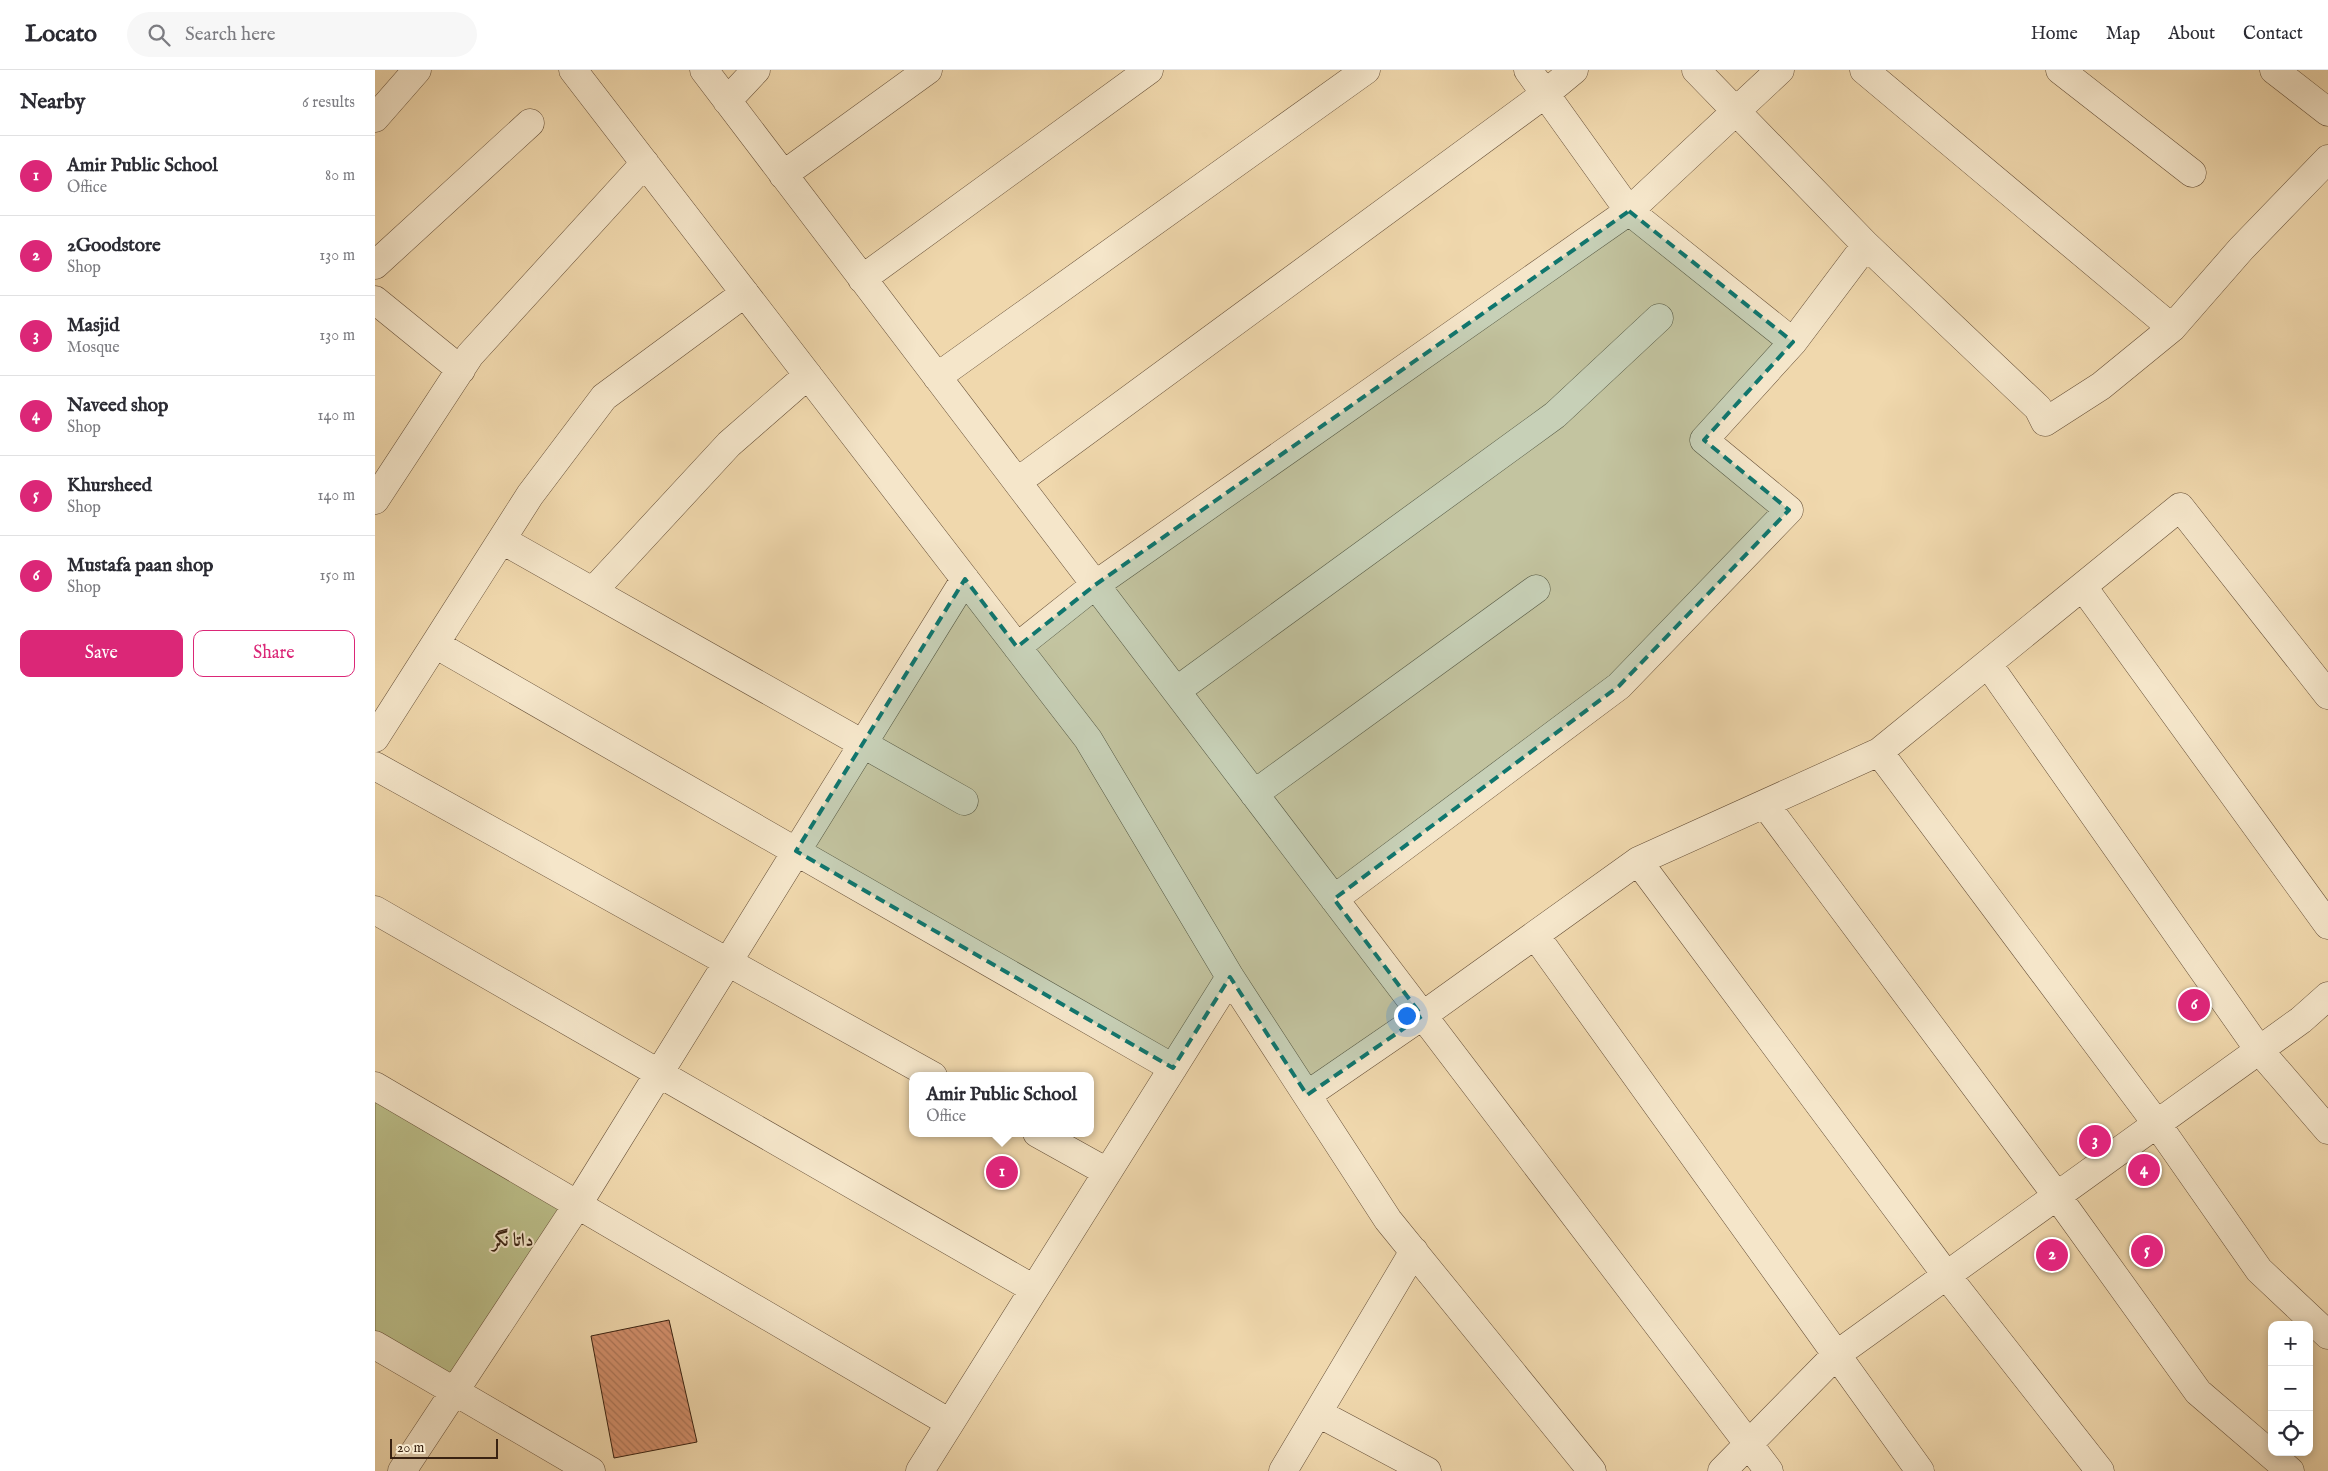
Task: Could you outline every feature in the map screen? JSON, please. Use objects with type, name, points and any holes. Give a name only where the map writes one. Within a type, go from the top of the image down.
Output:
[{"type":"street","points":[[379,107],[417,70]]},
{"type":"street","points":[[573,70],[1089,739],[1231,977],[1388,1220],[1591,1471]]},
{"type":"street","points":[[703,70],[1769,1471]]},
{"type":"street","points":[[727,101],[756,70]]},
{"type":"street","points":[[783,175],[928,70]]},
{"type":"street","points":[[862,279],[1116,79],[1149,70]]},
{"type":"street","points":[[937,377],[1366,70]]},
{"type":"street","points":[[1528,70],[1629,211],[1793,342]]},
{"type":"street","points":[[1017,482],[1545,94],[1574,70]]},
{"type":"street","points":[[1696,70],[1866,245],[2038,408],[2045,422],[2101,386],[2172,328],[2241,249],[2328,159]]},
{"type":"street","points":[[1017,647],[1095,585],[1629,211],[1780,70]]},
{"type":"street","points":[[1864,70],[2172,328]]},
{"type":"street","points":[[2060,70],[2192,173]]},
{"type":"street","points":[[2273,70],[2328,112]]},
{"type":"street","points":[[375,265],[530,123]]},
{"type":"street","points":[[375,500],[471,355],[645,163]]},
{"type":"street","points":[[1334,899],[1619,686],[1789,510],[1704,440],[1793,342],[1866,245]]},
{"type":"street","points":[[380,722],[435,644],[530,495],[604,397],[745,293]]},
{"type":"street","points":[[375,300],[461,370]]},
{"type":"street","points":[[1176,691],[1555,415],[1659,318]]},
{"type":"street","points":[[593,591],[729,444],[808,376]]},
{"type":"street","points":[[1307,1095],[1422,1016],[1638,861],[1879,752],[2180,507],[2328,695]]},
{"type":"street","points":[[502,540],[964,801]]},
{"type":"street","points":[[402,1471],[578,1204],[965,579]]},
{"type":"street","points":[[2083,586],[2328,925]]},
{"type":"street","points":[[1254,794],[1536,589]]},
{"type":"street","points":[[435,644],[1173,1068]]},
{"type":"street","points":[[1988,664],[2259,1050],[2328,1130]]},
{"type":"street","points":[[1879,752],[2157,1124],[2259,1270],[2328,1335]]},
{"type":"street","points":[[375,766],[926,1072]]},
{"type":"street","points":[[1765,804],[2057,1196],[2198,1392],[2290,1471]]},
{"type":"street","points":[[1638,861],[1947,1276],[2100,1471]]},
{"type":"street","points":[[375,910],[1034,1289]]},
{"type":"street","points":[[1535,935],[1920,1471]]},
{"type":"street","points":[[920,1471],[1231,977]]},
{"type":"street","points":[[1722,1471],[1836,1355],[2301,1020],[2328,996]]},
{"type":"street","points":[[375,1086],[950,1422]]},
{"type":"street","points":[[1044,1137],[1107,1172]]},
{"type":"street","points":[[1283,1471],[1414,1251]]},
{"type":"street","points":[[375,1344],[591,1471]]},
{"type":"street","points":[[1318,1413],[1427,1471]]},
{"type":"highlighted area","points":[[1629,211],[1793,342],[1704,440],[1789,510],[1619,686],[1334,899],[1422,1016],[1307,1095],[1230,977],[1173,1068],[796,851],[965,579],[1017,647],[1095,585]]},
{"type":"green space","points":[[375,1086],[578,1204],[455,1390],[375,1342]]},
{"type":"building","points":[[669,1320],[697,1442],[614,1458],[591,1336]]},
{"type":"place","name":"Mustafa paan shop","points":[[2194,1005]]},
{"type":"place","name":"Masjid","points":[[2095,1141]]},
{"type":"place","name":"Naveed shop","points":[[2144,1170]]},
{"type":"place","name":"Amir Public School","points":[[1002,1172]]},
{"type":"place","name":"Khursheed","points":[[2147,1251]]},
{"type":"place","name":"2Goodstore","points":[[2052,1255]]},
{"type":"district","name":"داتا نگر","points":[[513,1241]]}]
